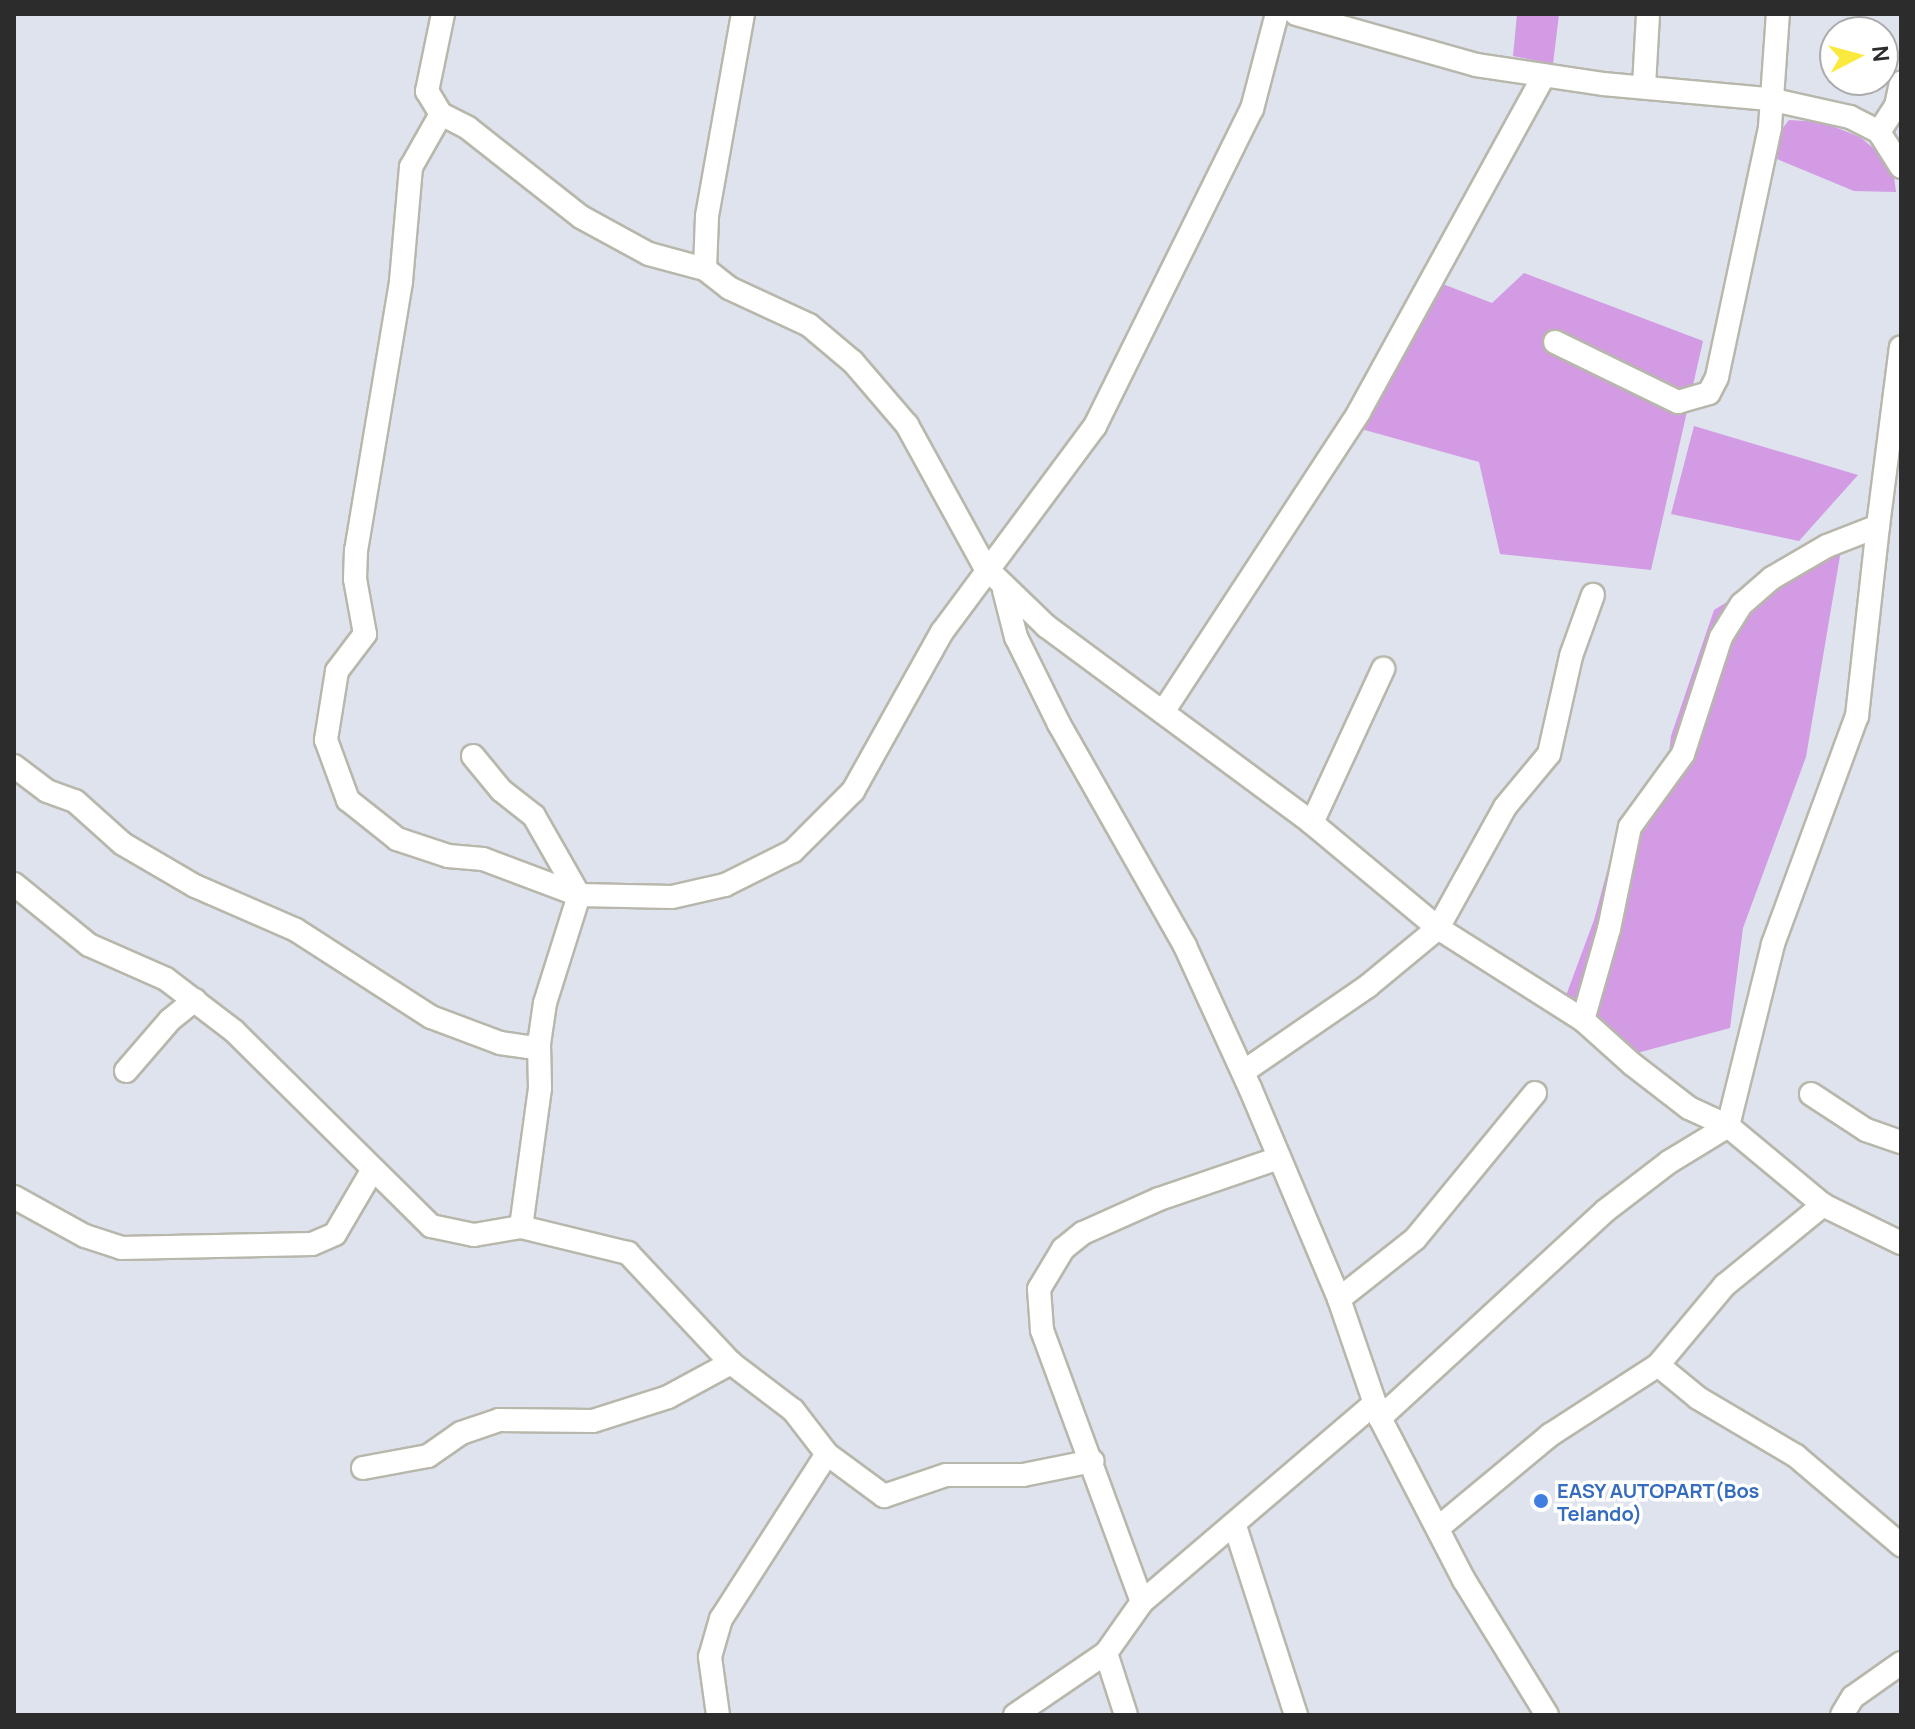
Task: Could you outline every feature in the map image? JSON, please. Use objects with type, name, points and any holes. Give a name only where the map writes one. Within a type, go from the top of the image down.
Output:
[{"type":"street","points":[[443,14],[427,91],[441,114],[468,128],[581,217],[649,254],[705,269],[729,288],[809,325],[853,362],[907,425],[985,567],[1004,590],[1312,823],[1438,928],[1583,1020],[1689,1108],[1728,1126],[1823,1205],[1901,1243]]},
{"type":"street","points":[[705,269],[707,216],[743,14]]},
{"type":"street","points":[[441,114],[411,167],[401,282],[356,550],[355,579],[365,634],[337,671],[326,740],[348,800],[397,839],[448,856],[483,859],[579,895],[672,897],[725,885],[793,851],[853,791],[942,632],[985,567],[1095,426],[1252,109],[1277,14]]},
{"type":"street","points":[[1296,14],[1476,65],[1544,76],[1769,99],[1850,117],[1879,132],[1901,167]]},
{"type":"street","points":[[1644,86],[1648,14]]},
{"type":"street","points":[[1555,342],[1678,402],[1686,404],[1709,393],[1730,318],[1770,127],[1769,99],[1778,14]]},
{"type":"street","points":[[1163,712],[1359,412],[1544,76]]},
{"type":"street","points":[[1879,132],[1896,106],[1901,83]]},
{"type":"street","points":[[1015,1715],[1106,1653],[1142,1602],[1377,1410],[1605,1211],[1669,1162],[1728,1126],[1773,944],[1857,716],[1901,347]]},
{"type":"street","points":[[1583,1020],[1609,929],[1630,827],[1683,754],[1721,637],[1742,604],[1772,578],[1827,546],[1878,526]]},
{"type":"street","points":[[1004,590],[1016,637],[1053,711],[1185,946],[1243,1072],[1339,1299],[1377,1410],[1539,1712]]},
{"type":"street","points":[[1243,1072],[1368,986],[1438,928],[1505,807],[1549,754],[1571,656],[1593,595]]},
{"type":"street","points":[[1312,823],[1383,669]]},
{"type":"street","points":[[473,756],[501,790],[534,816],[579,895],[545,1003],[539,1044],[540,1088],[521,1227]]},
{"type":"street","points":[[14,766],[47,791],[75,801],[123,844],[195,886],[296,930],[431,1017],[500,1043],[539,1044]]},
{"type":"street","points":[[14,884],[89,945],[166,979],[234,1031],[372,1171],[431,1226],[474,1235],[521,1227],[628,1253],[731,1363],[793,1410],[827,1454],[884,1496],[946,1475],[1023,1475],[1093,1461]]},
{"type":"street","points":[[126,1071],[170,1020],[195,1000]]},
{"type":"street","points":[[1339,1299],[1415,1239],[1535,1093]]},
{"type":"street","points":[[1811,1094],[1866,1130],[1901,1142]]},
{"type":"street","points":[[1142,1602],[1093,1461],[1042,1330],[1039,1289],[1047,1270],[1083,1233],[1159,1199],[1279,1158]]},
{"type":"street","points":[[14,1197],[85,1236],[121,1248],[312,1244],[335,1234],[372,1171]]},
{"type":"street","points":[[1438,1528],[1550,1435],[1658,1365],[1725,1285],[1823,1205]]},
{"type":"street","points":[[363,1468],[428,1456],[461,1433],[499,1420],[593,1421],[668,1397],[731,1363]]},
{"type":"street","points":[[1658,1365],[1698,1398],[1796,1456],[1901,1545]]},
{"type":"street","points":[[718,1715],[710,1657],[721,1619],[827,1454]]},
{"type":"street","points":[[1235,1526],[1296,1715]]},
{"type":"street","points":[[1106,1653],[1126,1715]]},
{"type":"street","points":[[1842,1715],[1853,1697],[1901,1663]]},
{"type":"shaded area","points":[[1517,14],[1559,14],[1553,64],[1513,56]]},
{"type":"shaded area","points":[[1789,120],[1822,122],[1860,137],[1878,152],[1894,177],[1896,192],[1854,191],[1777,159],[1782,129]]},
{"type":"shaded area","points":[[1524,273],[1703,341],[1651,570],[1500,554],[1479,462],[1347,425],[1422,276],[1492,303]]},
{"type":"shaded area","points":[[1694,426],[1858,475],[1799,541],[1671,514]]},
{"type":"shaded area","points":[[1842,544],[1806,757],[1743,928],[1730,1028],[1637,1053],[1564,1001],[1594,920],[1619,827],[1665,787],[1671,736],[1714,610],[1782,568]]},
{"type":"place","name":"EASY AUTOPART(Bos Telando)","points":[[1541,1501]]}]
